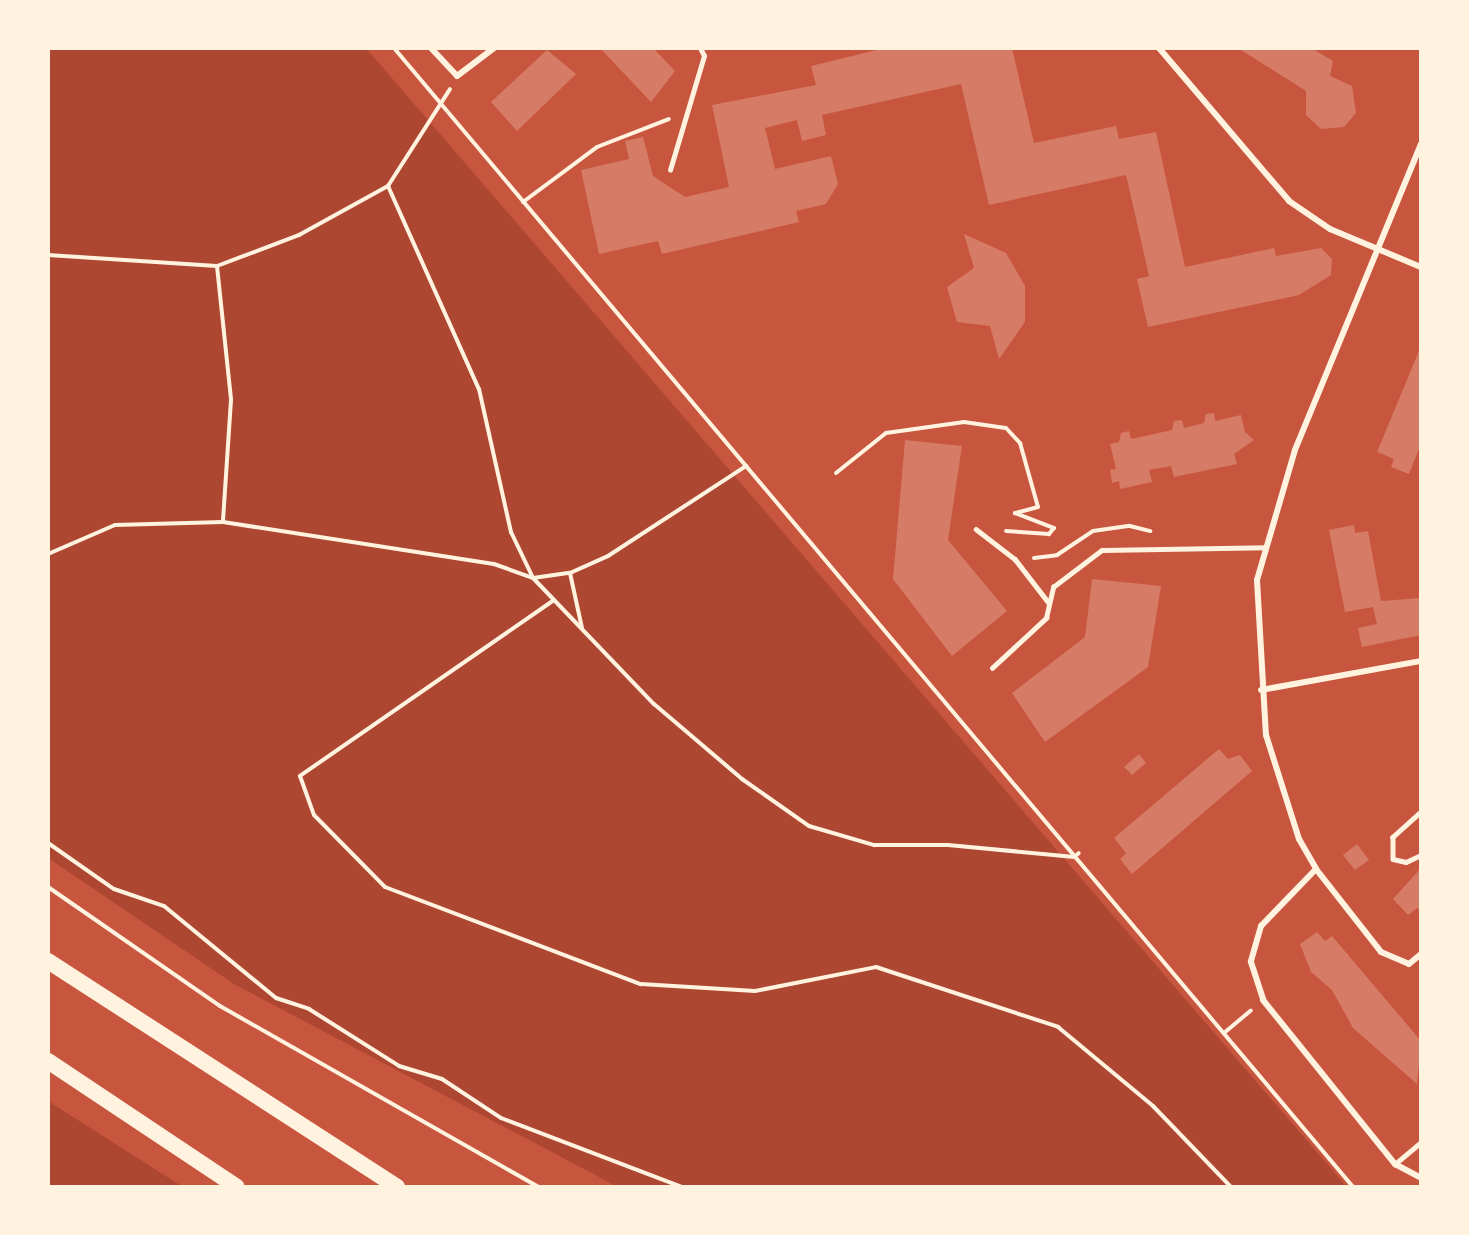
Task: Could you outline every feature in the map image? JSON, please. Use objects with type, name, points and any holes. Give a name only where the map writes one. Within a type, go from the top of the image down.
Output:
[{"type":"highway","points":[[48,960],[397,1187]]},
{"type":"highway","points":[[48,1061],[237,1187]]},
{"type":"street","points":[[431,48],[457,76],[494,48]]},
{"type":"street","points":[[1159,48],[1289,201],[1330,230],[1378,252],[1421,267]]},
{"type":"street","points":[[1421,144],[1295,450],[1257,580],[1262,690],[1275,768],[1299,839],[1316,869],[1381,952],[1409,963],[1421,954]]},
{"type":"street","points":[[1262,690],[1421,660]]},
{"type":"street","points":[[1316,869],[1262,926],[1251,962],[1263,1000],[1395,1164],[1421,1178]]},
{"type":"lane","points":[[670,170],[704,56],[700,48]]},
{"type":"lane","points":[[976,529],[995,541],[1049,604]]},
{"type":"lane","points":[[992,668],[1046,618],[1053,587],[1102,550],[1266,547]]},
{"type":"lane","points":[[1421,812],[1393,837],[1393,859],[1406,862],[1421,855]]},
{"type":"lane","points":[[1395,1164],[1421,1142]]},
{"type":"path","points":[[394,48],[1353,1187]]},
{"type":"path","points":[[48,255],[217,266],[299,235],[388,186],[441,105]]},
{"type":"path","points":[[523,202],[620,134],[687,114]]},
{"type":"path","points":[[388,186],[478,389],[511,532],[533,578],[672,719],[742,779],[809,826],[874,845],[948,845],[1074,857]]},
{"type":"path","points":[[217,266],[231,400],[223,522]]},
{"type":"path","points":[[836,473],[886,433],[964,422],[1006,428],[1020,443],[1038,507],[1018,508],[1015,513],[1054,528],[1049,534],[1009,528],[995,541]]},
{"type":"path","points":[[48,554],[115,525],[223,522],[494,564],[533,578],[570,573],[608,556],[746,466]]},
{"type":"path","points":[[570,573],[583,630]]},
{"type":"path","points":[[554,600],[300,776],[314,815],[385,887],[641,984],[755,991],[876,967],[1058,1027],[1153,1106],[1231,1187]]},
{"type":"path","points":[[48,843],[114,889],[164,906],[276,998],[309,1009],[399,1066],[442,1079],[501,1118],[682,1187]]},
{"type":"path","points":[[1074,857],[1079,852]]},
{"type":"path","points":[[48,887],[220,1006],[538,1187]]},
{"type":"path","points":[[1224,1033],[1263,1000]]},
{"type":"shaded area","points":[[48,48],[366,48],[1347,1187],[618,1187],[234,984],[48,858]]},
{"type":"shaded area","points":[[48,1101],[183,1187],[48,1187]]},
{"type":"building","points":[[600,48],[653,48],[675,71],[651,102]]},
{"type":"building","points":[[885,48],[1012,48],[1034,143],[1116,126],[1119,139],[1156,132],[1185,267],[1274,248],[1276,256],[1321,248],[1332,259],[1331,275],[1299,295],[1148,327],[1137,279],[1149,276],[1126,175],[989,205],[961,84],[822,115],[826,135],[802,141],[797,120],[765,128],[775,169],[831,156],[838,184],[826,204],[796,211],[799,222],[662,254],[658,241],[599,254],[581,170],[629,159],[625,141],[643,137],[653,176],[685,197],[729,187],[712,105],[816,85],[811,66]]},
{"type":"building","points":[[1238,48],[1311,48],[1333,61],[1330,76],[1352,86],[1356,113],[1344,127],[1321,129],[1306,115],[1306,91]]},
{"type":"building","points":[[547,50],[576,74],[517,131],[491,102]]},
{"type":"building","points":[[964,234],[1006,253],[1025,286],[1025,322],[999,359],[990,326],[957,322],[947,287],[974,268]]},
{"type":"building","points":[[1421,346],[1421,444],[1409,474],[1391,467],[1394,459],[1377,452]]},
{"type":"building","points":[[1214,413],[1215,421],[1241,415],[1245,432],[1254,440],[1234,454],[1237,464],[1174,477],[1171,466],[1149,470],[1152,482],[1120,489],[1119,481],[1112,483],[1110,470],[1116,469],[1110,444],[1119,442],[1121,433],[1129,431],[1131,439],[1172,430],[1174,421],[1182,420],[1184,428],[1204,423],[1206,414]]},
{"type":"building","points":[[905,440],[962,446],[948,540],[1007,611],[952,656],[893,579]]},
{"type":"building","points":[[1354,525],[1355,533],[1368,531],[1381,601],[1421,598],[1421,635],[1362,647],[1358,628],[1377,624],[1373,607],[1345,612],[1329,530]]},
{"type":"building","points":[[1092,579],[1161,586],[1148,667],[1045,742],[1012,693],[1085,637]]},
{"type":"building","points":[[1219,749],[1228,759],[1240,755],[1252,771],[1132,874],[1120,859],[1126,853],[1114,838]]},
{"type":"building","points":[[1139,754],[1146,763],[1132,775],[1124,767]]},
{"type":"building","points":[[1357,844],[1369,860],[1355,870],[1343,855]]},
{"type":"building","points":[[1421,868],[1421,912],[1417,908],[1408,915],[1393,899]]},
{"type":"building","points":[[1317,932],[1325,941],[1332,936],[1421,1041],[1417,1084],[1353,1028],[1332,990],[1311,972],[1300,944]]}]
